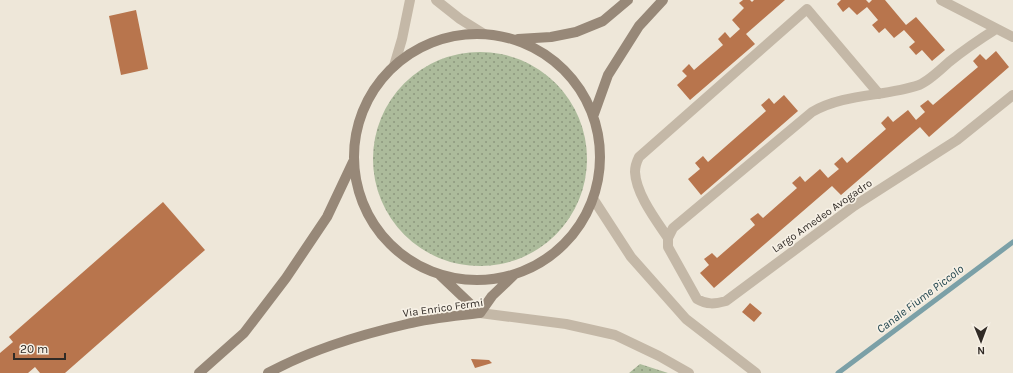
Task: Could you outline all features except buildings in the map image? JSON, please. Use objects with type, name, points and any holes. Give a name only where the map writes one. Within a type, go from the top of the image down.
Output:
[{"type":"main road","points":[[518,39],[550,56],[576,82],[594,114],[601,142],[601,171],[594,200],[576,233],[548,258],[514,275],[492,296],[480,313],[440,275],[406,258],[378,232],[360,199],[353,162],[357,123],[374,88],[400,59],[434,40],[476,32],[518,39],[551,37],[576,32],[603,21],[628,0]]},
{"type":"main road","points":[[594,114],[608,75],[639,26],[662,0]]},
{"type":"main road","points":[[199,373],[244,333],[286,278],[327,217],[353,162]]},
{"type":"main road","points":[[440,275],[477,280],[514,275]]},
{"type":"main road","name":"Via Enrico Fermi","points":[[268,373],[285,364],[338,342],[408,323],[480,313]]},
{"type":"street","points":[[394,66],[402,39],[410,0]]},
{"type":"street","points":[[436,0],[460,19],[484,34]]},
{"type":"street","points":[[941,0],[1013,37]]},
{"type":"street","name":"Largo Amedeo Avogadro","points":[[879,94],[807,9],[639,156],[635,171],[640,192],[668,238],[668,247],[697,299],[704,303],[715,304],[726,301],[854,206],[957,140],[1013,95]]},
{"type":"street","points":[[668,238],[673,228],[812,112],[824,105],[842,100],[906,89],[922,84],[972,44],[996,28]]},
{"type":"street","points":[[594,200],[631,257],[686,319],[756,373]]},
{"type":"street","name":"Via Enrico Fermi","points":[[480,313],[566,324],[615,335],[659,356],[689,373]]},
{"type":"green space","points":[[480,52],[501,54],[530,65],[548,77],[562,91],[574,109],[582,128],[585,138],[587,159],[585,180],[574,209],[562,227],[548,241],[530,253],[511,261],[501,264],[480,266],[459,264],[430,253],[412,241],[398,227],[386,209],[378,190],[375,180],[373,159],[375,138],[386,109],[398,91],[412,77],[430,65],[449,57],[459,54]]},
{"type":"green space","points":[[640,364],[668,373],[629,373]]},
{"type":"waterway","name":"Canale Fiume Piccolo","points":[[838,373],[1013,242]]}]
